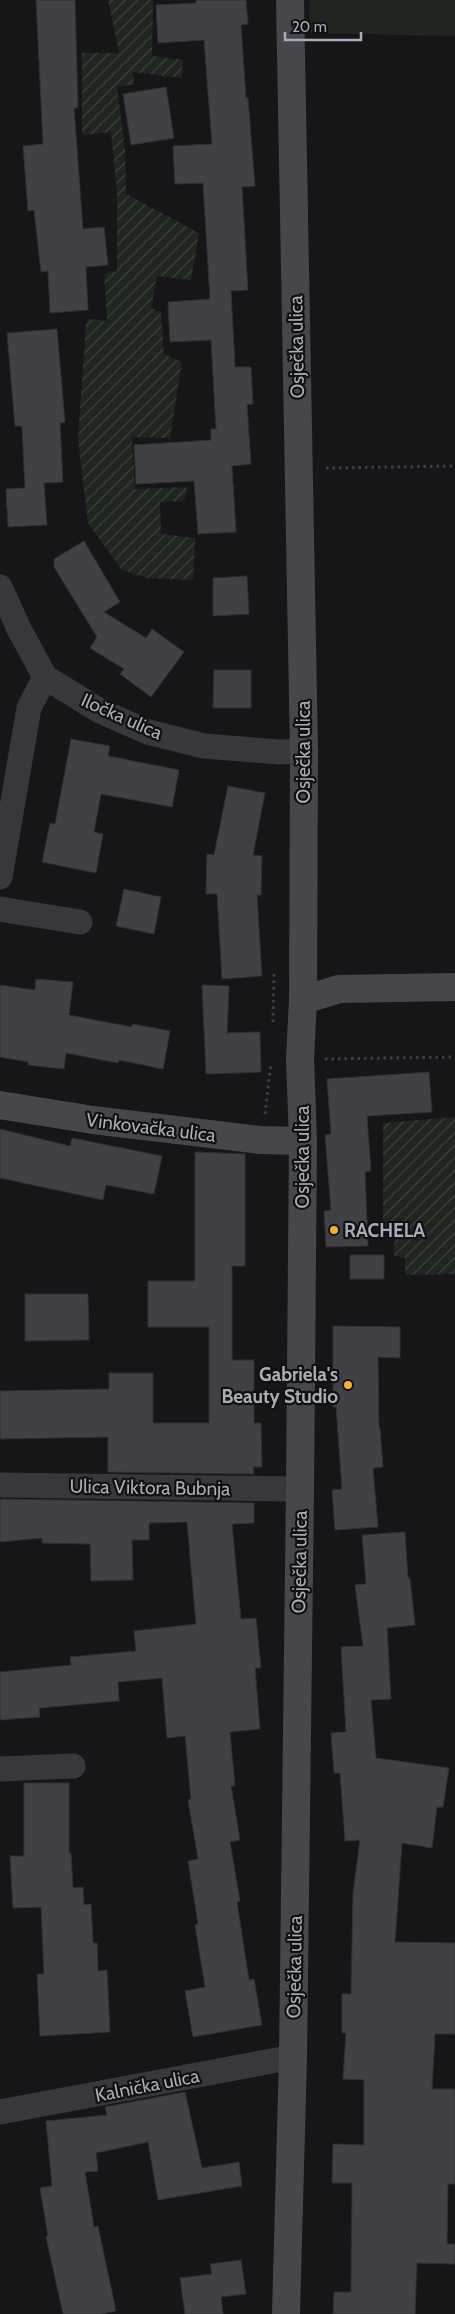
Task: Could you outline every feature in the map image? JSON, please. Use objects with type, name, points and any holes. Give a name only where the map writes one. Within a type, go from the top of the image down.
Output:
[{"type":"street","name":"Osječka ulica","points":[[286,2314],[293,2057],[300,1489],[303,1141],[300,1059],[303,1000],[304,751],[290,0]]},
{"type":"street","points":[[0,587],[19,629],[45,678],[29,708],[0,877]]},
{"type":"street","name":"Iločka ulica","points":[[45,678],[100,711],[148,732],[204,746],[279,752],[304,751]]},
{"type":"street","points":[[0,909],[80,922]]},
{"type":"street","points":[[303,1000],[339,989],[455,987]]},
{"type":"street","name":"Vinkovačka ulica","points":[[0,1105],[94,1120],[260,1140],[303,1141]]},
{"type":"street","name":"Ulica Viktora Bubnja","points":[[0,1485],[300,1489]]},
{"type":"street","points":[[0,1769],[73,1766]]},
{"type":"street","name":"Kalnička ulica","points":[[0,2112],[293,2057]]},
{"type":"path","points":[[298,469],[455,466]]},
{"type":"path","points":[[273,1029],[274,970]]},
{"type":"path","points":[[320,1059],[455,1057]]},
{"type":"path","points":[[265,1116],[272,1058]]},
{"type":"shaded area","points":[[108,0],[153,0],[152,56],[183,60],[182,78],[132,72],[135,85],[117,86],[125,151],[126,194],[199,233],[191,280],[157,276],[151,308],[161,312],[164,354],[182,362],[170,438],[132,437],[135,489],[187,487],[184,501],[160,502],[161,534],[195,538],[193,580],[147,578],[122,570],[88,523],[78,439],[86,324],[89,319],[107,321],[104,274],[117,271],[117,194],[111,132],[82,135],[82,53],[119,53]]},
{"type":"shaded area","points":[[309,0],[455,0],[455,36],[310,33]]},
{"type":"shaded area","points":[[455,1117],[455,1274],[405,1275],[405,1258],[393,1255],[396,1230],[383,1231],[383,1123]]},
{"type":"building","points":[[36,0],[75,0],[78,108],[74,108],[83,229],[104,227],[108,265],[86,267],[88,310],[50,313],[48,271],[41,272],[34,210],[28,211],[23,146],[43,144]]},
{"type":"building","points":[[196,0],[246,0],[248,24],[241,25],[255,186],[242,187],[248,290],[231,291],[235,367],[251,367],[253,404],[247,405],[251,464],[232,466],[236,532],[198,534],[194,481],[136,484],[134,445],[211,440],[211,429],[216,429],[211,340],[170,342],[168,302],[210,299],[203,183],[175,184],[173,146],[212,144],[204,40],[158,43],[156,5],[196,3]]},
{"type":"building","points":[[166,87],[174,138],[131,145],[123,94]]},
{"type":"building","points":[[57,329],[65,422],[60,423],[63,482],[44,483],[47,525],[8,527],[6,489],[25,488],[22,426],[15,426],[7,333]]},
{"type":"building","points":[[84,541],[120,602],[104,612],[146,638],[152,629],[184,652],[151,697],[120,674],[124,669],[90,648],[97,637],[54,567],[54,559]]},
{"type":"building","points":[[247,576],[249,614],[213,616],[213,578]]},
{"type":"building","points":[[214,670],[251,670],[251,708],[213,708]]},
{"type":"building","points":[[71,739],[110,746],[108,756],[179,770],[172,807],[101,794],[94,832],[103,834],[96,873],[42,862],[50,823],[55,824]]},
{"type":"building","points":[[228,786],[265,793],[253,855],[262,856],[261,895],[257,895],[262,976],[222,979],[217,894],[206,894],[207,854],[214,855]]},
{"type":"building","points":[[124,889],[161,897],[154,934],[116,926]]},
{"type":"building","points":[[36,979],[73,982],[69,1015],[132,1027],[132,1024],[170,1031],[163,1069],[119,1060],[118,1063],[66,1053],[64,1069],[28,1065],[28,1062],[0,1057],[0,985],[35,990]]},
{"type":"building","points":[[202,985],[229,986],[227,1033],[260,1032],[261,1072],[206,1074]]},
{"type":"building","points":[[429,1072],[432,1112],[367,1116],[371,1171],[365,1172],[368,1246],[326,1247],[324,1211],[331,1210],[325,1135],[331,1134],[327,1079]]},
{"type":"building","points":[[0,1129],[70,1146],[72,1138],[162,1156],[154,1194],[106,1185],[103,1200],[0,1178]]},
{"type":"building","points":[[195,1152],[245,1154],[245,1266],[232,1266],[232,1360],[254,1360],[254,1423],[261,1423],[262,1467],[253,1467],[254,1474],[108,1472],[108,1437],[0,1439],[0,1391],[109,1389],[109,1373],[153,1373],[153,1423],[209,1423],[209,1327],[148,1327],[148,1281],[195,1281]]},
{"type":"building","points":[[350,1255],[384,1255],[384,1279],[350,1279]]},
{"type":"building","points":[[25,1294],[88,1294],[89,1340],[25,1341]]},
{"type":"building","points":[[333,1326],[400,1327],[400,1358],[378,1357],[379,1428],[383,1467],[373,1468],[378,1527],[335,1530],[332,1490],[342,1489],[336,1407],[333,1407]]},
{"type":"building","points":[[0,1499],[254,1503],[254,1523],[232,1524],[241,1619],[256,1618],[261,1668],[255,1668],[260,1729],[230,1732],[235,1786],[231,1786],[240,1840],[230,1842],[240,1901],[237,1902],[249,1980],[254,1979],[262,2025],[193,2037],[185,1991],[205,1987],[195,1925],[198,1924],[188,1861],[198,1859],[188,1800],[191,1799],[185,1736],[167,1738],[162,1678],[118,1682],[119,1701],[39,1708],[40,1717],[0,1720],[0,1672],[71,1665],[70,1657],[136,1651],[134,1631],[196,1624],[187,1522],[149,1523],[149,1540],[132,1540],[133,1580],[91,1581],[90,1544],[42,1543],[42,1538],[0,1542]]},
{"type":"building","points":[[405,1532],[408,1578],[410,1578],[415,1625],[387,1628],[391,1699],[371,1700],[376,1758],[449,1768],[443,1807],[437,1807],[432,1848],[402,1843],[395,1942],[455,1943],[455,2034],[435,2034],[432,2089],[455,2089],[455,2184],[448,2184],[447,2244],[455,2244],[455,2264],[417,2263],[415,2314],[333,2314],[334,2292],[351,2292],[352,2183],[332,2183],[333,2144],[364,2145],[364,2080],[343,2079],[346,2033],[342,2033],[342,1994],[351,1994],[353,1893],[360,1840],[345,1841],[340,1773],[334,1773],[331,1733],[346,1732],[341,1647],[363,1646],[355,1585],[366,1584],[362,1535]]},
{"type":"building","points":[[24,1783],[69,1783],[69,1853],[71,1853],[73,1888],[83,1887],[84,1905],[91,1904],[93,1943],[97,1943],[98,1971],[107,1970],[110,2032],[40,2036],[37,1974],[44,1974],[41,1907],[13,1908],[10,1856],[24,1856]]},
{"type":"building","points":[[185,2092],[202,2168],[239,2162],[242,2186],[158,2200],[148,2142],[96,2153],[98,2171],[85,2172],[94,2227],[98,2226],[116,2311],[102,2314],[63,2314],[46,2237],[48,2236],[40,2188],[52,2186],[46,2121],[107,2115],[105,2107]]},
{"type":"building","points":[[241,2260],[246,2294],[221,2297],[223,2314],[185,2314],[180,2278],[212,2274],[210,2264]]},
{"type":"place","name":"RACHELA","points":[[334,1230]]},
{"type":"place","name":"Gabriela's Beauty Studio","points":[[348,1385]]}]
